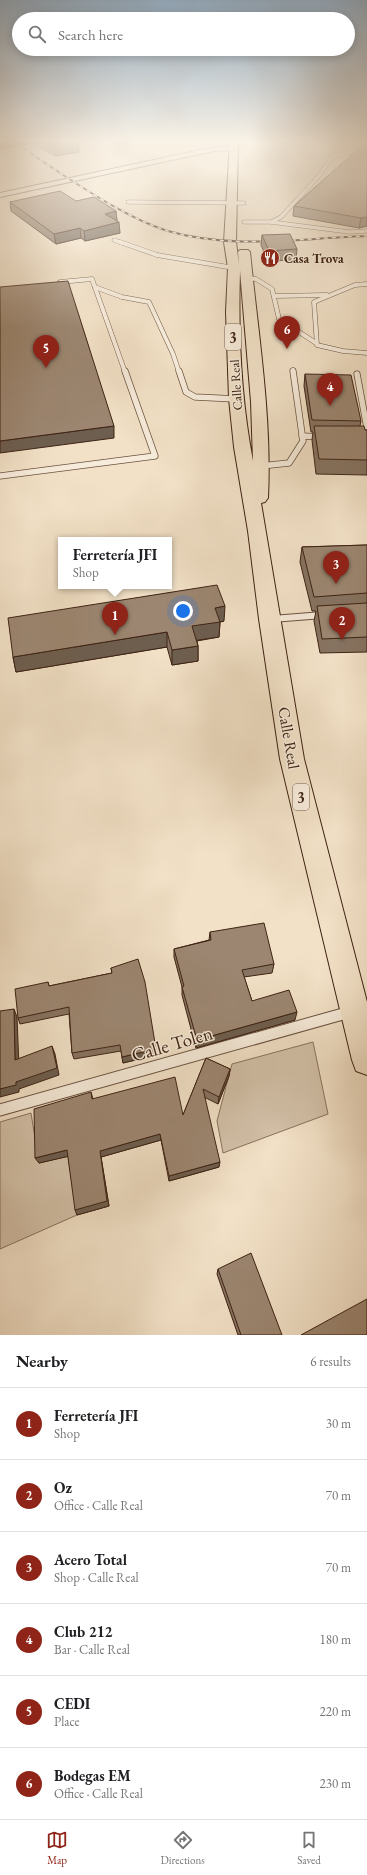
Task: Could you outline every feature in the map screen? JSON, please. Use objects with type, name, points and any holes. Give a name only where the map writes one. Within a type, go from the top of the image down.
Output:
[{"type":"main road","name":"Calle Real","points":[[238,204],[230,242],[234,268],[232,312],[236,399],[243,454],[257,531],[269,619],[292,759],[367,1060]]},
{"type":"main road","name":"Calle Real","points":[[239,204],[244,222],[243,242],[248,278],[259,429],[261,466],[257,531]]},
{"type":"main road","points":[[256,376],[236,399],[244,405],[259,429]]},
{"type":"lane","points":[[271,222],[281,217],[293,204]]},
{"type":"lane","points":[[244,222],[271,222],[349,232],[367,231]]},
{"type":"lane","points":[[114,240],[132,249],[191,262],[234,268]]},
{"type":"lane","points":[[248,278],[256,279],[272,289],[279,319],[316,343],[343,351],[367,353]]},
{"type":"lane","points":[[0,476],[155,456],[92,279],[53,283]]},
{"type":"lane","points":[[316,343],[314,302],[355,285],[367,284]]},
{"type":"lane","points":[[95,287],[122,297],[149,302],[172,354],[186,392],[195,397],[236,399]]},
{"type":"lane","points":[[274,296],[331,295]]},
{"type":"lane","points":[[261,466],[289,463],[303,441],[293,370]]},
{"type":"lane","points":[[357,374],[367,428]]},
{"type":"lane","points":[[302,436],[331,437]]},
{"type":"lane","points":[[269,619],[329,615]]},
{"type":"lane","name":"Calle Tolen","points":[[0,1110],[354,1011]]},
{"type":"shaded area","points":[[313,1042],[328,1114],[223,1153],[217,1121],[232,1064]]},
{"type":"shaded area","points":[[31,1113],[39,1163],[72,1155],[77,1215],[0,1249],[0,1122]]},
{"type":"building","points":[[13,204],[105,204],[116,211],[105,214],[119,222],[84,231],[80,228],[54,234]]},
{"type":"building","points":[[296,204],[367,204],[367,217],[361,218],[294,206]]},
{"type":"building","points":[[290,234],[297,249],[269,251],[262,235]]},
{"type":"building","points":[[68,281],[114,426],[0,441],[0,287]]},
{"type":"building","points":[[305,374],[351,375],[361,421],[312,420]]},
{"type":"building","points":[[314,426],[364,426],[365,430],[367,430],[367,460],[319,459]]},
{"type":"building","points":[[367,545],[367,593],[314,597],[302,547]]},
{"type":"building","points":[[217,585],[225,606],[215,608],[220,622],[192,626],[198,646],[172,650],[167,632],[13,657],[8,618]]},
{"type":"building","points":[[367,603],[367,637],[322,639],[317,606]]},
{"type":"building","points":[[264,923],[274,964],[242,970],[252,1001],[289,990],[297,1012],[197,1040],[182,987],[184,986],[174,949],[211,940],[210,932]]},
{"type":"building","points":[[138,959],[145,982],[156,1049],[122,1057],[120,1045],[72,1053],[69,1007],[18,1018],[15,989],[48,982],[49,986],[112,973],[111,968]]},
{"type":"building","points":[[14,1009],[15,1060],[52,1046],[57,1068],[16,1082],[16,1085],[0,1089],[0,1011]]},
{"type":"building","points":[[206,1058],[230,1069],[219,1097],[203,1089],[220,1162],[169,1176],[160,1134],[100,1151],[107,1201],[75,1210],[67,1150],[35,1158],[34,1109],[91,1092],[92,1099],[175,1077],[183,1115]]},
{"type":"building","points":[[251,1253],[282,1335],[241,1335],[218,1269]]},
{"type":"building","points":[[367,1299],[367,1335],[301,1335]]},
{"type":"railway","points":[[111,204],[149,224],[168,231],[192,237],[217,240],[267,241],[367,236]]},
{"type":"place","name":"Casa Trova","points":[[270,258]]},
{"type":"place","name":"Bodegas EM","points":[[287,349]]},
{"type":"place","name":"CEDI","points":[[46,368]]},
{"type":"place","name":"Club 212","points":[[330,406]]},
{"type":"place","name":"Acero Total","points":[[336,584]]},
{"type":"place","name":"Ferretería JFI","points":[[115,635]]},
{"type":"place","name":"Oz","points":[[342,640]]}]
